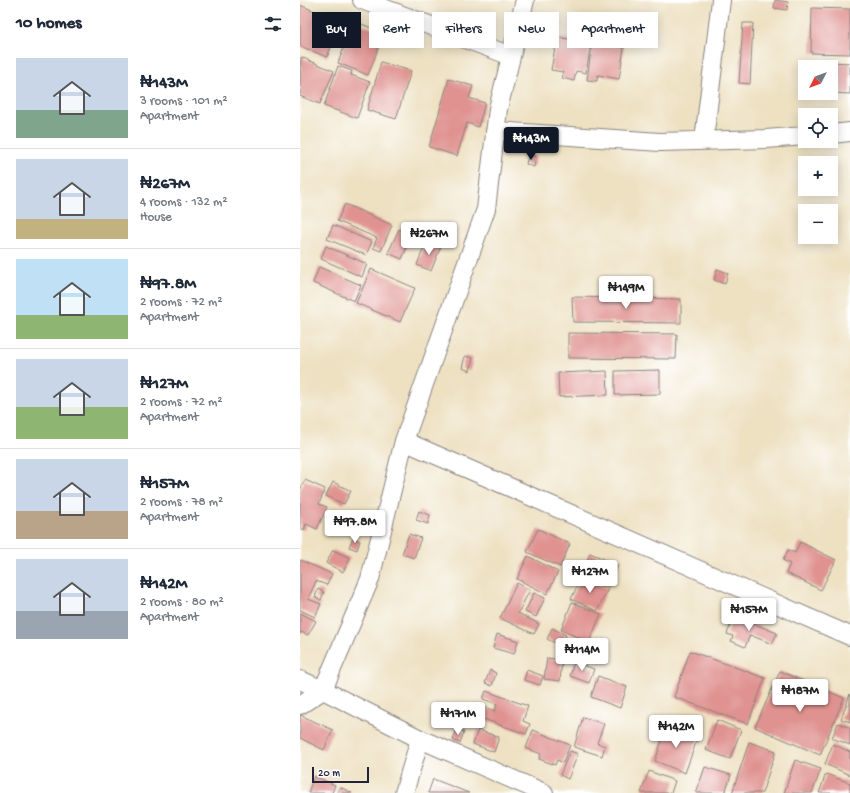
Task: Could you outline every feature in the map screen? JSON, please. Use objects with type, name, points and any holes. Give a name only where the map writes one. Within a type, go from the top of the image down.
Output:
[{"type":"street","points":[[362,0],[511,56]]},
{"type":"street","points":[[300,705],[323,690],[370,579],[404,441],[486,209],[498,109],[525,0]]},
{"type":"street","points":[[704,140],[721,0]]},
{"type":"street","points":[[495,131],[660,142],[798,137]]},
{"type":"street","points":[[838,133],[850,132]]},
{"type":"street","points":[[404,441],[850,636]]},
{"type":"street","points":[[300,680],[420,739],[544,793]]},
{"type":"street","points":[[404,793],[420,739]]},
{"type":"building","points":[[775,0],[788,2],[787,10],[774,8]]},
{"type":"building","points":[[300,5],[317,12],[312,12],[312,48],[331,48],[327,57],[300,46]]},
{"type":"building","points":[[812,8],[850,9],[850,54],[811,53]]},
{"type":"building","points":[[743,23],[753,23],[750,84],[739,83]]},
{"type":"building","points":[[361,24],[369,27],[369,48],[378,48],[368,75],[338,63],[344,48],[361,48]]},
{"type":"building","points":[[559,37],[567,39],[567,48],[590,48],[586,73],[576,71],[574,81],[562,78],[563,72],[551,70],[555,48],[559,48]]},
{"type":"building","points":[[591,48],[624,48],[619,79],[598,75],[597,81],[587,80]]},
{"type":"building","points":[[301,57],[334,71],[320,104],[300,96]]},
{"type":"building","points":[[381,62],[411,71],[396,119],[367,110]]},
{"type":"building","points":[[838,62],[850,63],[850,94],[838,93]]},
{"type":"building","points":[[338,66],[352,71],[351,75],[370,82],[357,118],[324,106]]},
{"type":"building","points":[[449,79],[473,86],[469,98],[485,103],[478,127],[467,123],[457,156],[429,147]]},
{"type":"building","points":[[529,154],[536,157],[534,167],[526,164]]},
{"type":"building","points":[[345,204],[392,225],[381,251],[373,248],[377,238],[337,221]]},
{"type":"building","points":[[333,225],[372,242],[366,255],[327,239]]},
{"type":"building","points":[[399,229],[412,235],[402,259],[388,253]]},
{"type":"building","points":[[427,240],[441,246],[431,271],[417,265]]},
{"type":"building","points":[[326,246],[367,264],[362,277],[321,259]]},
{"type":"building","points":[[319,267],[361,285],[354,301],[313,283]]},
{"type":"building","points":[[371,269],[415,288],[400,322],[356,303]]},
{"type":"building","points":[[717,269],[728,273],[725,284],[714,280]]},
{"type":"building","points":[[572,297],[681,299],[681,323],[573,322]]},
{"type":"building","points":[[568,333],[677,334],[676,359],[568,358]]},
{"type":"building","points":[[465,356],[473,358],[470,371],[462,368]]},
{"type":"building","points":[[660,370],[660,394],[615,395],[615,371]]},
{"type":"building","points":[[607,371],[608,395],[559,397],[558,373]]},
{"type":"building","points":[[305,480],[325,489],[319,504],[327,507],[317,529],[306,524],[304,530],[300,528],[300,490]]},
{"type":"building","points":[[333,482],[351,491],[344,504],[326,496]]},
{"type":"building","points":[[419,511],[430,515],[428,524],[416,520]]},
{"type":"building","points":[[538,529],[570,544],[560,567],[527,552]]},
{"type":"building","points":[[409,534],[421,538],[414,558],[402,554]]},
{"type":"building","points":[[353,538],[360,541],[357,550],[349,547]]},
{"type":"building","points":[[800,542],[836,560],[821,590],[786,573],[790,564],[783,560],[788,550],[795,553]]},
{"type":"building","points":[[333,550],[350,558],[343,572],[326,563]]},
{"type":"building","points":[[590,553],[618,565],[609,586],[581,574]]},
{"type":"building","points":[[528,556],[558,572],[547,594],[517,579]]},
{"type":"building","points":[[300,560],[332,574],[327,585],[316,581],[308,599],[321,604],[315,617],[300,610]]},
{"type":"building","points":[[582,577],[608,589],[597,611],[571,599]]},
{"type":"building","points":[[517,583],[530,590],[518,613],[539,624],[534,634],[500,618]]},
{"type":"building","points":[[318,589],[324,592],[321,600],[315,597]]},
{"type":"building","points":[[534,593],[545,598],[536,617],[525,612]]},
{"type":"building","points":[[572,602],[601,614],[583,657],[574,653],[580,638],[561,630]]},
{"type":"building","points":[[300,613],[316,621],[308,635],[301,632],[300,634]]},
{"type":"building","points":[[734,616],[777,633],[772,644],[750,635],[745,647],[731,641],[733,636],[727,634]]},
{"type":"building","points":[[552,628],[566,635],[561,646],[547,639]]},
{"type":"building","points":[[497,634],[518,641],[514,654],[493,648]]},
{"type":"building","points":[[690,651],[765,678],[748,724],[674,697]]},
{"type":"building","points":[[547,658],[562,660],[560,681],[544,679]]},
{"type":"building","points":[[574,662],[594,669],[589,683],[570,676]]},
{"type":"building","points":[[490,670],[496,673],[492,686],[485,683]]},
{"type":"building","points":[[527,670],[543,676],[540,685],[524,680]]},
{"type":"building","points":[[780,671],[844,698],[820,755],[755,727]]},
{"type":"building","points":[[598,676],[627,687],[620,708],[591,697]]},
{"type":"building","points":[[486,691],[528,706],[523,721],[530,724],[526,734],[472,715],[476,704],[495,711],[497,704],[483,699]]},
{"type":"building","points":[[850,694],[850,722],[841,719]]},
{"type":"building","points":[[300,715],[333,730],[324,750],[300,738]]},
{"type":"building","points":[[583,717],[604,724],[597,743],[605,746],[602,756],[574,747]]},
{"type":"building","points":[[717,720],[741,730],[730,759],[706,750]]},
{"type":"building","points":[[838,723],[850,728],[850,745],[832,738]]},
{"type":"building","points":[[667,726],[698,737],[685,773],[655,761]]},
{"type":"building","points":[[457,729],[464,732],[460,743],[453,740]]},
{"type":"building","points":[[478,730],[499,737],[494,752],[473,744]]},
{"type":"building","points":[[533,730],[570,745],[563,763],[557,760],[555,765],[539,759],[541,754],[526,748]]},
{"type":"building","points":[[749,742],[776,751],[762,793],[732,793]]},
{"type":"building","points":[[833,744],[850,752],[850,775],[825,764]]},
{"type":"building","points":[[570,751],[578,754],[568,779],[560,775]]},
{"type":"building","points":[[795,760],[821,769],[812,793],[784,793]]},
{"type":"building","points":[[705,767],[731,775],[725,793],[696,793]]},
{"type":"building","points":[[649,771],[675,781],[671,793],[641,793]]},
{"type":"building","points":[[826,774],[850,783],[850,793],[819,793]]},
{"type":"building","points":[[314,776],[335,785],[332,793],[308,793]]},
{"type":"building","points":[[433,779],[469,793],[428,793]]},
{"type":"building","points":[[340,787],[352,793],[337,793]]}]
